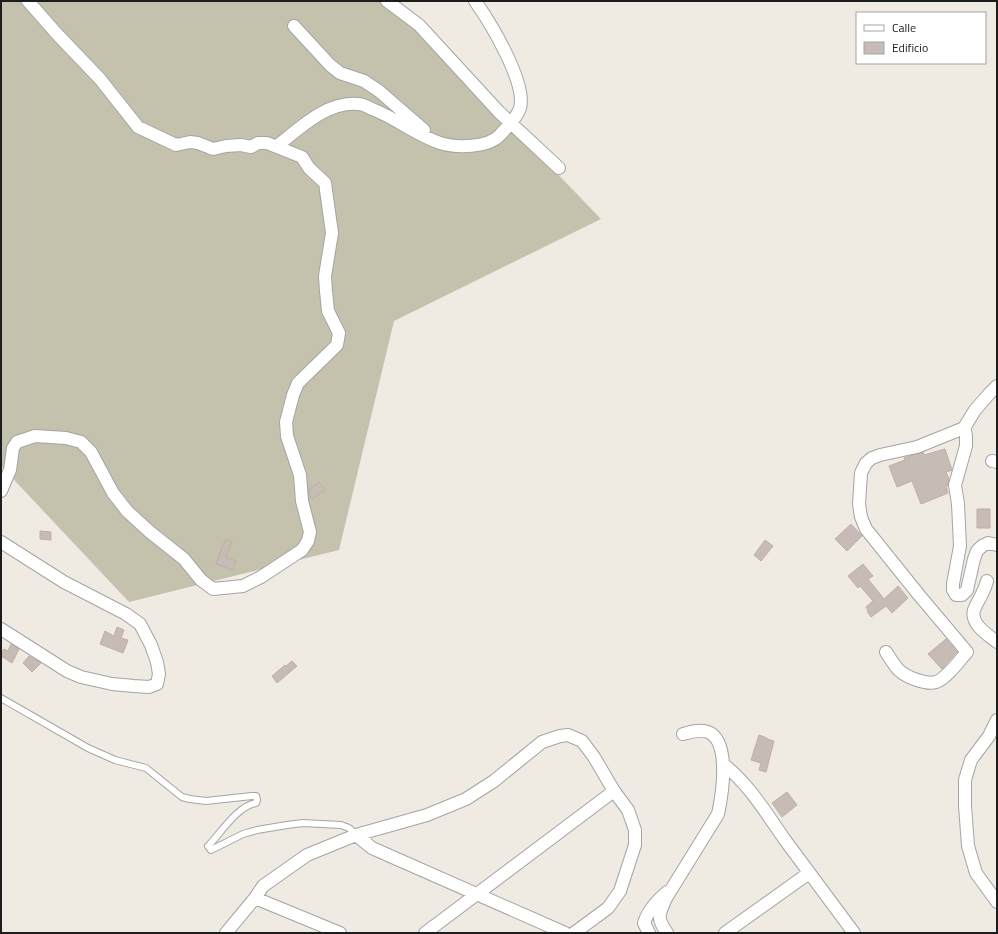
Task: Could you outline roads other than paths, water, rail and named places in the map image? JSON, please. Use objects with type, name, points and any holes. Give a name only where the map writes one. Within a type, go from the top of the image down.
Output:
[{"type":"street","points":[[1,491],[10,470],[13,448],[17,442],[35,436],[66,438],[81,442],[91,452],[113,493],[127,511],[150,532],[184,559],[201,580],[213,589],[243,586],[302,550],[308,541],[310,532],[302,501],[300,475],[287,436],[286,422],[293,395],[298,383],[337,345],[339,333],[328,311],[326,291],[325,276],[332,233],[324,183],[309,168],[302,157],[267,143],[258,144],[251,147],[241,145],[213,149],[198,143],[190,142],[176,145],[138,127],[100,79],[28,1]]},
{"type":"street","points":[[387,1],[419,25],[510,123],[559,168]]},
{"type":"street","points":[[277,146],[316,116],[335,106],[358,104],[386,114],[439,142],[452,145],[473,145],[488,143],[497,138],[520,108],[520,92],[513,66],[475,1]]},
{"type":"street","points":[[294,26],[340,73],[364,81],[379,91],[439,142]]},
{"type":"street","points":[[886,652],[894,665],[904,675],[930,683],[943,678],[967,652],[866,529],[861,517],[859,504],[861,473],[866,464],[872,458],[917,447],[964,428],[975,410],[997,386]]},
{"type":"street","points":[[964,428],[966,446],[955,485],[958,504],[960,546],[953,584],[953,590],[956,595],[962,595],[967,590],[977,551],[988,543],[997,545]]},
{"type":"street","points":[[1,542],[64,582],[126,614],[140,624],[152,644],[159,674],[157,684],[149,687],[112,684],[82,677],[67,671],[1,629]]},
{"type":"street","points":[[987,581],[985,591],[974,612],[974,618],[978,626],[997,642]]},
{"type":"street","points":[[997,720],[971,760],[965,780],[968,846],[976,873],[997,902]]},
{"type":"street","points":[[667,933],[659,920],[666,898],[718,814],[721,798],[723,764],[721,749],[716,739],[709,732],[700,730],[683,734]]},
{"type":"street","points":[[226,933],[263,886],[307,855],[356,835],[427,815],[466,799],[494,781],[542,742],[560,736],[568,736],[582,741],[594,757],[614,791],[628,810],[635,830],[634,846],[620,891],[608,908],[574,933]]},
{"type":"street","points":[[723,764],[748,788],[854,933]]},
{"type":"street","points":[[424,933],[614,791]]},
{"type":"street","points":[[356,835],[372,848],[565,933]]},
{"type":"street","points":[[725,933],[808,872]]},
{"type":"street","points":[[649,933],[644,923],[649,911],[674,885]]},
{"type":"street","points":[[255,898],[340,933]]},
{"type":"lane","points":[[1,698],[88,748],[115,760],[143,766],[182,797],[206,801],[256,796],[256,803],[248,805],[240,810],[208,846],[211,850],[243,834],[257,830],[303,823],[341,825],[349,828],[356,835]]}]
